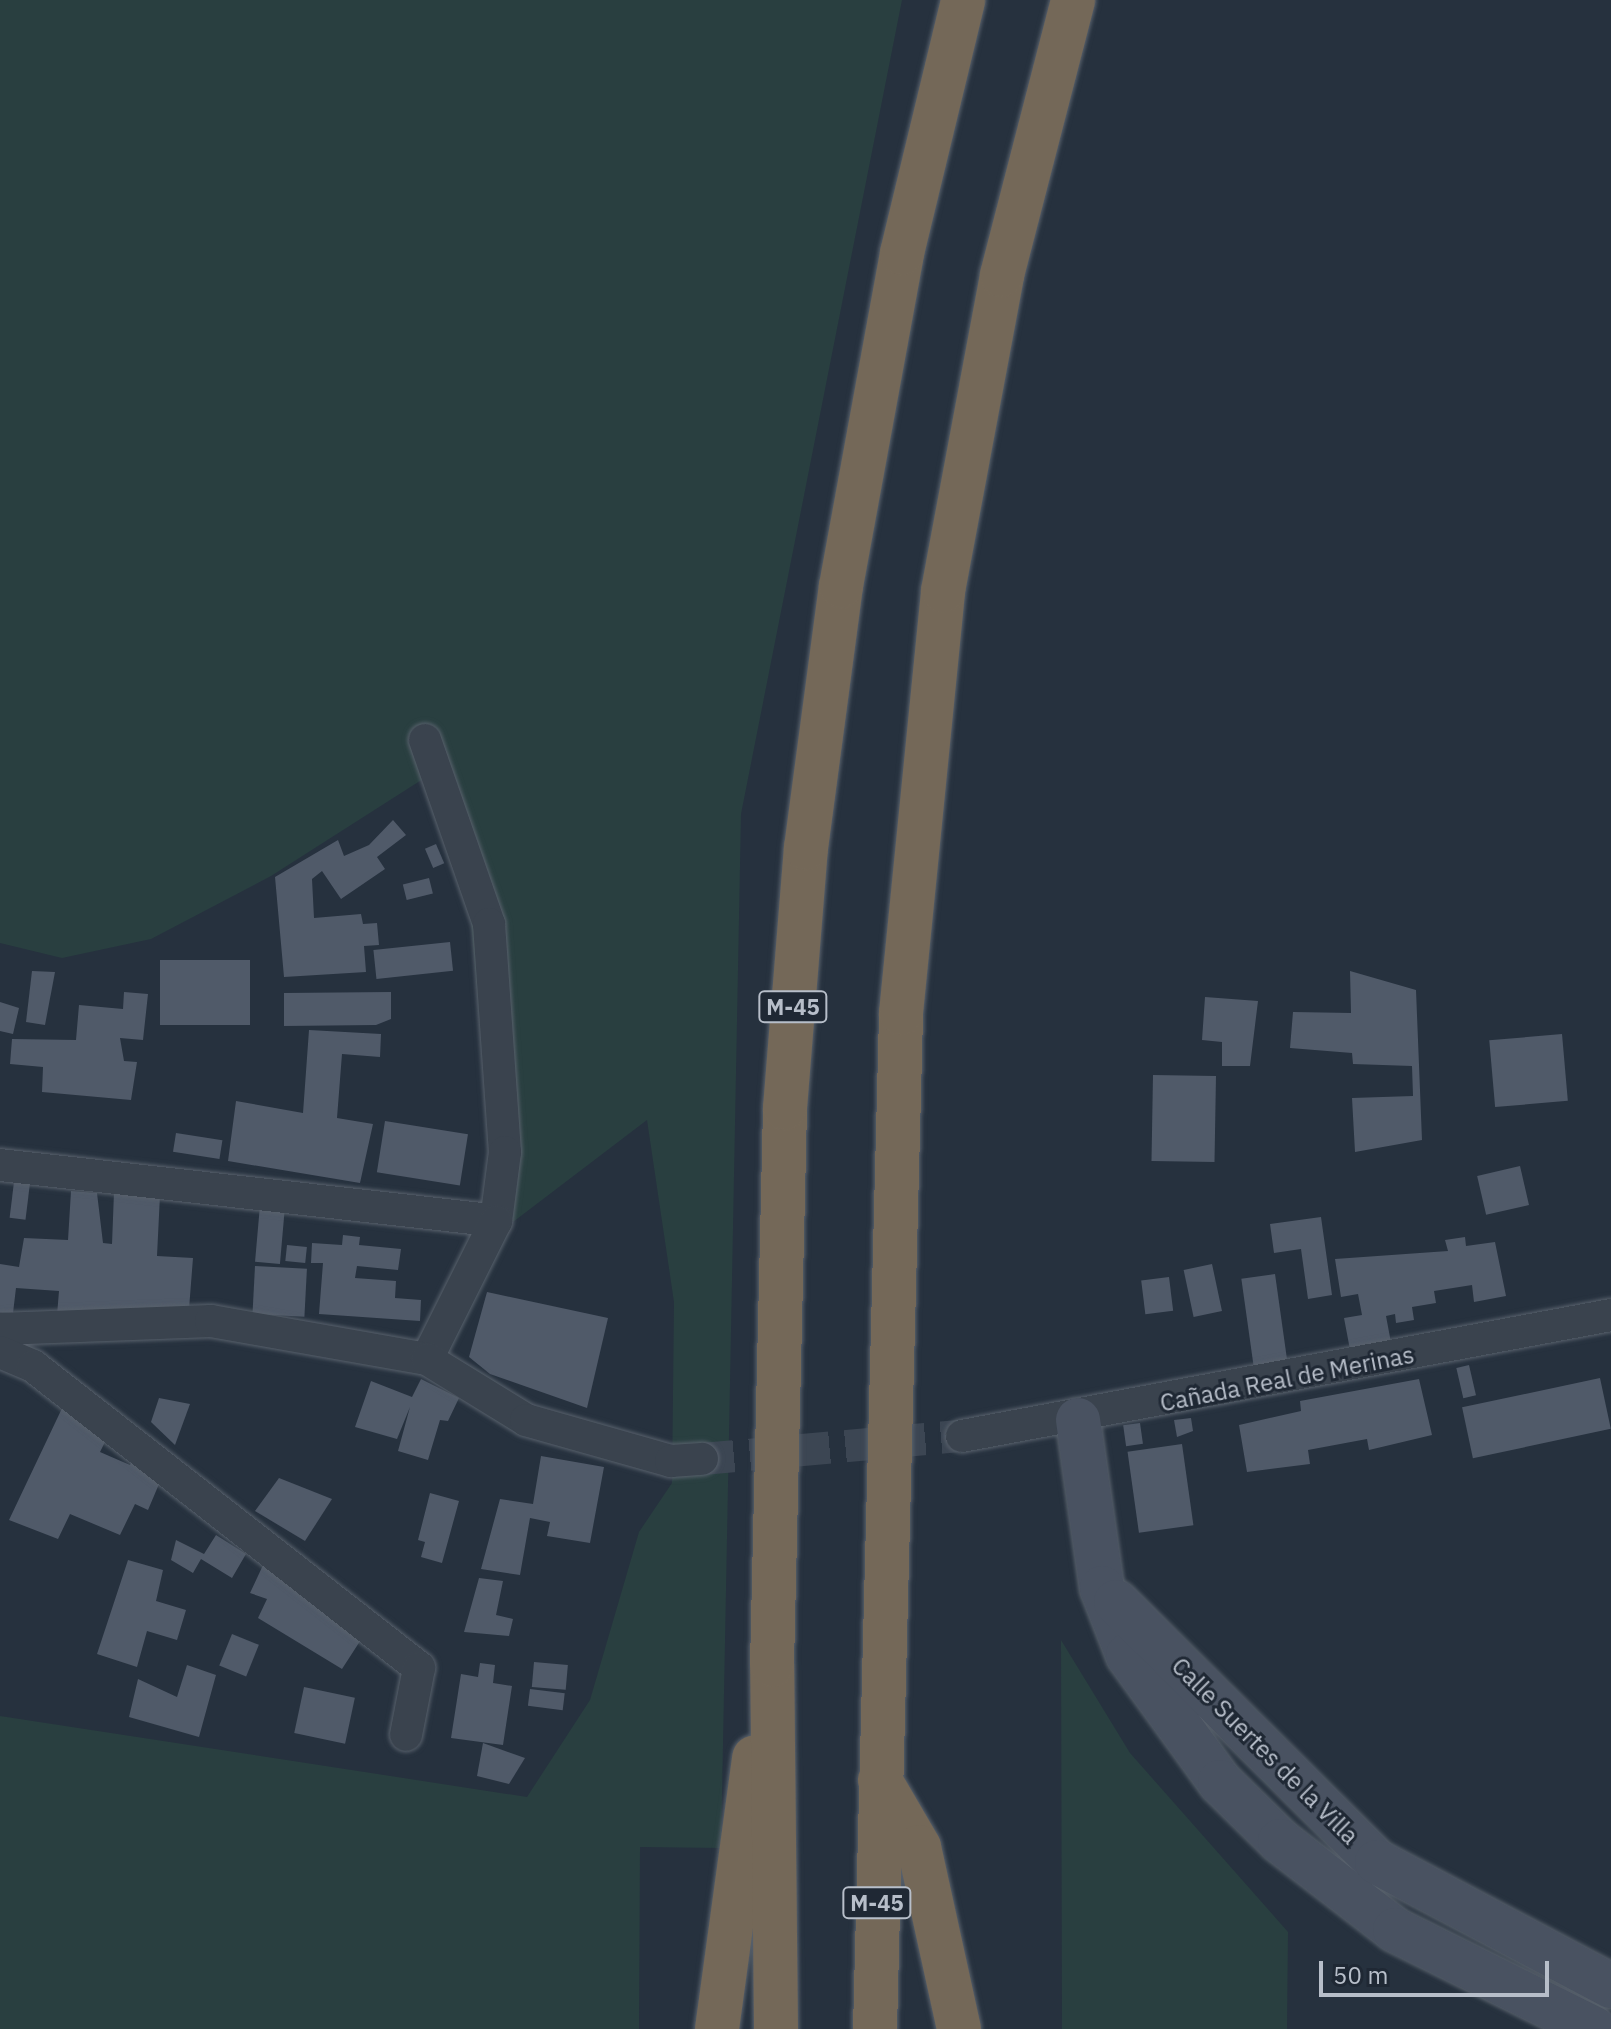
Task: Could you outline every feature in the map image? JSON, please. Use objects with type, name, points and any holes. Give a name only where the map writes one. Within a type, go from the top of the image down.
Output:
[{"type":"highway","name":"M-45","points":[[776,2029],[772,1665],[785,1108],[806,848],[846,556],[902,253],[963,0]]},
{"type":"highway","name":"M-45","points":[[875,2029],[879,1778],[901,1013],[943,591],[1002,275],[1073,0]]},
{"type":"highway","points":[[717,2029],[741,1824],[772,1665]]},
{"type":"highway","points":[[879,1778],[919,1847],[959,2029]]},
{"type":"main road","name":"Calle Suertes de la Villa","points":[[1078,1420],[1102,1588],[1128,1655],[1220,1782],[1280,1841],[1395,1930],[1594,2029]]},
{"type":"main road","name":"Calle Suertes de la Villa","points":[[1102,1588],[1377,1862],[1611,1986]]},
{"type":"street","points":[[425,740],[489,924],[505,1152],[496,1221],[427,1359]]},
{"type":"street","points":[[0,1165],[496,1221]]},
{"type":"street","name":"Cañada Real de Merinas","points":[[962,1436],[1078,1420],[1611,1315]]},
{"type":"street","points":[[0,1329],[211,1321],[427,1359],[526,1420],[671,1461],[702,1459]]},
{"type":"street","points":[[0,1352],[33,1366],[419,1668],[406,1735]]},
{"type":"green space","points":[[0,0],[902,0],[741,814],[721,1848],[640,1847],[639,2029],[0,2029],[0,1716],[527,1797],[590,1700],[639,1532],[672,1483],[674,1302],[647,1120],[513,1222],[490,1135],[469,901],[423,779],[271,876],[151,939],[62,958],[0,943]]},
{"type":"green space","points":[[1061,1640],[1130,1753],[1288,1932],[1287,2029],[1062,2029]]},
{"type":"building","points":[[393,820],[406,835],[377,857],[385,869],[341,899],[322,871],[312,879],[314,918],[361,914],[363,924],[377,923],[379,945],[364,946],[366,972],[284,977],[275,877],[338,840],[344,856],[369,845]]},
{"type":"building","points":[[436,844],[444,863],[433,868],[425,849]]},
{"type":"building","points":[[429,878],[433,894],[407,900],[403,885]]},
{"type":"building","points":[[450,942],[453,971],[376,979],[373,950]]},
{"type":"building","points":[[160,960],[250,960],[250,1025],[160,1025]]},
{"type":"building","points":[[32,971],[55,972],[45,1025],[26,1022]]},
{"type":"building","points":[[1350,971],[1416,990],[1422,1140],[1355,1152],[1352,1098],[1413,1096],[1412,1066],[1353,1064],[1352,1053],[1290,1048],[1293,1012],[1351,1013]]},
{"type":"building","points":[[124,992],[148,994],[143,1040],[120,1038],[124,1061],[137,1062],[131,1100],[42,1092],[43,1067],[10,1064],[12,1039],[76,1040],[79,1005],[123,1009]]},
{"type":"building","points":[[391,992],[391,1019],[376,1025],[284,1026],[284,993]]},
{"type":"building","points":[[1205,997],[1258,1001],[1250,1066],[1222,1066],[1222,1042],[1202,1040]]},
{"type":"building","points":[[0,1002],[19,1008],[13,1034],[0,1031]]},
{"type":"building","points":[[309,1030],[381,1034],[380,1057],[342,1054],[337,1118],[373,1124],[360,1183],[228,1161],[236,1101],[303,1113]]},
{"type":"building","points":[[1562,1034],[1568,1101],[1495,1107],[1489,1040]]},
{"type":"building","points":[[1153,1075],[1216,1076],[1214,1162],[1151,1161]]},
{"type":"building","points":[[385,1121],[468,1134],[460,1186],[377,1172]]},
{"type":"building","points":[[176,1133],[222,1140],[219,1159],[173,1152]]},
{"type":"building","points":[[1520,1166],[1529,1205],[1486,1215],[1477,1176]]},
{"type":"building","points":[[14,1182],[30,1184],[25,1220],[10,1218]]},
{"type":"building","points":[[71,1191],[97,1193],[103,1243],[112,1244],[114,1192],[160,1195],[157,1256],[193,1258],[189,1309],[57,1315],[59,1291],[16,1288],[13,1313],[0,1312],[0,1264],[19,1267],[24,1238],[68,1240]]},
{"type":"building","points":[[260,1205],[285,1207],[280,1264],[255,1262]]},
{"type":"building","points":[[1321,1217],[1332,1295],[1308,1299],[1301,1249],[1274,1253],[1270,1224]]},
{"type":"building","points":[[343,1235],[360,1237],[359,1245],[401,1249],[398,1270],[357,1266],[355,1278],[396,1281],[395,1298],[421,1300],[420,1321],[319,1314],[323,1263],[311,1263],[312,1243],[342,1245]]},
{"type":"building","points":[[1465,1237],[1466,1246],[1495,1242],[1506,1296],[1474,1302],[1472,1285],[1434,1291],[1436,1303],[1412,1307],[1414,1320],[1396,1323],[1395,1314],[1386,1316],[1392,1348],[1351,1355],[1344,1318],[1362,1315],[1358,1294],[1341,1297],[1335,1259],[1448,1251],[1445,1240]]},
{"type":"building","points":[[287,1245],[307,1247],[305,1263],[285,1261]]},
{"type":"building","points":[[1212,1264],[1222,1311],[1194,1317],[1184,1270]]},
{"type":"building","points":[[255,1266],[307,1269],[304,1317],[252,1314]]},
{"type":"building","points":[[1275,1274],[1288,1363],[1254,1368],[1241,1279]]},
{"type":"building","points":[[1169,1277],[1173,1311],[1145,1314],[1141,1280]]},
{"type":"building","points":[[487,1292],[608,1318],[587,1408],[490,1374],[469,1357]]},
{"type":"building","points":[[1469,1365],[1476,1395],[1463,1398],[1456,1368]]},
{"type":"building","points":[[1600,1378],[1611,1429],[1473,1458],[1462,1407]]},
{"type":"building","points":[[421,1379],[459,1398],[448,1421],[440,1420],[428,1460],[398,1451],[410,1407],[397,1439],[355,1427],[371,1381],[412,1397]]},
{"type":"building","points":[[1419,1379],[1432,1435],[1369,1450],[1367,1439],[1308,1450],[1310,1464],[1247,1472],[1239,1425],[1301,1411],[1300,1401]]},
{"type":"building","points":[[159,1398],[190,1404],[175,1445],[151,1422]]},
{"type":"building","points":[[65,1402],[110,1432],[100,1452],[130,1465],[135,1454],[162,1477],[148,1510],[135,1504],[120,1535],[70,1514],[58,1539],[9,1520]]},
{"type":"building","points":[[1191,1418],[1193,1431],[1177,1437],[1174,1420]]},
{"type":"building","points":[[1140,1423],[1143,1444],[1126,1446],[1123,1425]]},
{"type":"building","points":[[1182,1444],[1193,1525],[1139,1533],[1128,1452]]},
{"type":"building","points":[[541,1456],[604,1467],[590,1543],[547,1536],[550,1522],[530,1518],[520,1575],[481,1569],[500,1499],[533,1504]]},
{"type":"building","points":[[279,1478],[332,1499],[305,1541],[255,1511]]},
{"type":"building","points":[[430,1493],[459,1501],[442,1563],[421,1557],[425,1542],[418,1540]]},
{"type":"building","points":[[216,1535],[246,1554],[232,1578],[201,1559],[193,1573],[171,1560],[176,1540],[204,1554]]},
{"type":"building","points":[[128,1560],[163,1570],[156,1601],[186,1610],[177,1640],[147,1631],[137,1667],[97,1654]]},
{"type":"building","points":[[264,1563],[364,1635],[342,1669],[258,1618],[267,1599],[250,1593]]},
{"type":"building","points":[[479,1578],[503,1581],[496,1615],[513,1619],[509,1636],[464,1632]]},
{"type":"building","points":[[232,1634],[259,1645],[246,1676],[219,1666]]},
{"type":"building","points":[[534,1662],[568,1665],[566,1690],[532,1687]]},
{"type":"building","points":[[480,1663],[495,1665],[493,1683],[512,1686],[503,1745],[451,1738],[461,1674],[478,1677]]},
{"type":"building","points":[[187,1665],[216,1675],[199,1737],[129,1717],[138,1679],[177,1697]]},
{"type":"building","points":[[304,1687],[355,1698],[345,1744],[294,1733]]},
{"type":"building","points":[[530,1689],[565,1693],[563,1710],[528,1706]]},
{"type":"building","points":[[483,1743],[525,1758],[509,1784],[477,1776]]},
{"type":"tunnel","points":[[702,1459],[962,1436]]}]
